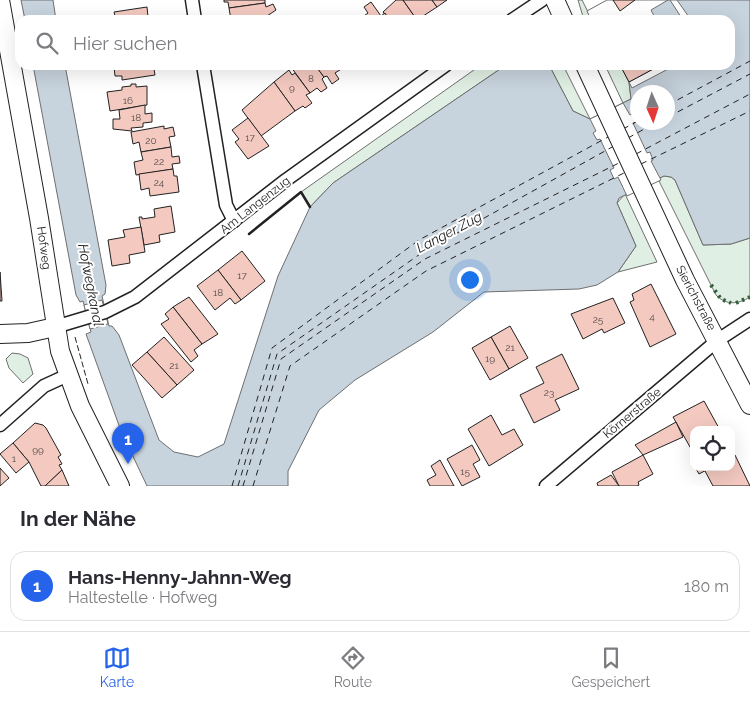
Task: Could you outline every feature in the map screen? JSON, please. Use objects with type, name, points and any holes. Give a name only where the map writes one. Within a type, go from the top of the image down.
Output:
[{"type":"street","name":"Hofweg","points":[[0,0],[40,218],[55,327],[68,375],[102,453],[120,486]]},
{"type":"street","points":[[192,0],[194,15]]},
{"type":"street","points":[[520,15],[542,0]]},
{"type":"street","points":[[555,0],[562,15]]},
{"type":"street","points":[[203,70],[226,205],[234,221]]},
{"type":"street","name":"Am Langenzug","points":[[55,327],[105,312],[135,297],[393,101],[439,70]]},
{"type":"street","name":"Sierichstraße","points":[[587,70],[605,112],[644,190],[685,280],[718,340],[750,405]]},
{"type":"street","name":"Körnerstraße","points":[[546,486],[718,340],[750,319]]},
{"type":"street","points":[[0,334],[28,333],[55,327]]},
{"type":"street","points":[[0,425],[44,386],[68,375]]},
{"type":"green space","points":[[578,0],[582,0],[590,15],[582,15]]},
{"type":"green space","points":[[474,70],[499,70],[333,183],[310,207],[301,192]]},
{"type":"green space","points":[[552,70],[566,70],[590,119],[573,111]]},
{"type":"green space","points":[[607,70],[623,70],[629,82],[630,100],[623,103]]},
{"type":"green space","points":[[664,176],[675,180],[703,245],[731,244],[750,238],[750,297],[733,303],[724,301],[716,295],[658,179]]},
{"type":"green space","points":[[625,194],[657,262],[618,272],[636,246],[617,203]]},
{"type":"green space","points":[[12,353],[28,358],[33,374],[23,383],[9,368],[6,359]]},
{"type":"water","points":[[21,0],[53,0],[55,15],[24,15]]},
{"type":"water","points":[[607,0],[750,0],[750,238],[731,244],[703,245],[675,180],[664,176],[619,198],[617,203],[636,246],[618,272],[597,285],[579,289],[484,292],[433,332],[355,380],[319,410],[288,471],[288,486],[147,486],[121,431],[86,334],[91,332],[83,301],[80,302],[76,295],[34,70],[66,70],[106,285],[105,294],[102,296],[109,326],[112,326],[119,335],[159,440],[174,452],[198,457],[224,444],[278,276],[310,207],[333,183],[499,70],[552,70],[573,111],[590,119],[630,99],[630,130],[675,130],[675,85],[630,85],[630,90],[629,82],[651,70],[735,70],[735,15],[622,15]]},
{"type":"pier","points":[[607,0],[668,0],[651,10],[654,15],[589,15],[587,11]]},
{"type":"pier","points":[[670,0],[677,0],[688,15],[680,15]]},
{"type":"pier","points":[[651,70],[666,70],[638,85],[630,85],[629,82]]},
{"type":"pier","points":[[623,103],[630,115],[630,130],[636,130],[647,153],[650,152],[653,160],[651,161],[661,180],[627,196],[618,177],[614,179],[610,170],[614,168],[600,139],[597,140],[593,133],[596,131],[590,119]]},
{"type":"pier","points":[[102,300],[108,324],[90,329],[84,305]]},
{"type":"building","points":[[224,0],[265,0],[265,3],[229,8],[228,2],[224,2]]},
{"type":"building","points":[[396,0],[403,0],[414,15],[385,15],[383,12]]},
{"type":"building","points":[[403,0],[432,0],[437,7],[425,15],[414,15]]},
{"type":"building","points":[[432,0],[447,0],[437,7]]},
{"type":"building","points":[[613,0],[635,0],[620,11]]},
{"type":"building","points":[[371,2],[380,15],[365,15],[368,13],[364,7]]},
{"type":"building","points":[[265,3],[266,7],[273,4],[276,10],[268,15],[230,15],[229,8]]},
{"type":"building","points":[[147,7],[148,15],[115,15],[114,12]]},
{"type":"building","points":[[114,70],[154,70],[155,75],[122,80],[122,76],[115,76]]},
{"type":"building","points":[[289,70],[292,75],[295,73],[310,93],[306,95],[312,103],[305,108],[303,106],[295,111],[274,82]]},
{"type":"building","points":[[293,70],[319,70],[324,77],[322,79],[327,88],[321,92],[317,88],[310,93]]},
{"type":"building","points":[[319,70],[340,70],[335,73],[339,79],[332,84],[327,76],[324,77]]},
{"type":"building","points":[[623,70],[651,70],[629,82]]},
{"type":"building","points":[[274,82],[295,111],[261,136],[242,110]]},
{"type":"building","points":[[131,84],[136,84],[136,87],[147,86],[147,105],[110,111],[107,92],[122,90],[122,87],[131,86]]},
{"type":"building","points":[[145,105],[145,114],[152,113],[152,122],[143,123],[143,127],[131,128],[132,131],[113,129],[113,119],[120,119],[119,110]]},
{"type":"building","points":[[248,118],[269,146],[248,159],[235,142],[239,139],[232,130]]},
{"type":"building","points":[[164,126],[164,129],[173,127],[175,136],[169,137],[171,147],[141,152],[139,142],[133,144],[131,132]]},
{"type":"building","points":[[171,147],[172,157],[179,156],[180,163],[172,164],[173,169],[136,175],[134,162],[143,160],[141,152]]},
{"type":"building","points":[[173,169],[174,176],[177,176],[179,192],[150,196],[149,188],[141,190],[139,174]]},
{"type":"building","points":[[171,206],[175,232],[159,235],[160,242],[144,245],[139,217],[142,217],[142,219],[155,217],[154,209]]},
{"type":"building","points":[[141,227],[145,252],[129,255],[130,263],[112,266],[108,240],[125,237],[123,230]]},
{"type":"building","points":[[242,251],[265,281],[241,300],[218,270]]},
{"type":"building","points":[[218,270],[241,300],[235,304],[230,298],[215,310],[197,286]]},
{"type":"building","points":[[0,272],[2,301],[0,301]]},
{"type":"building","points":[[651,284],[676,334],[650,347],[630,302],[634,300],[632,294]]},
{"type":"building","points":[[189,297],[218,334],[202,344],[173,307]]},
{"type":"building","points":[[613,298],[625,323],[604,333],[602,329],[583,339],[571,314]]},
{"type":"building","points":[[173,307],[202,344],[194,350],[198,356],[191,362],[161,324],[169,319],[165,314]]},
{"type":"building","points":[[510,326],[528,358],[509,369],[491,337]]},
{"type":"building","points":[[164,337],[194,370],[177,385],[147,352]]},
{"type":"building","points":[[491,337],[509,369],[490,380],[472,348]]},
{"type":"building","points":[[147,352],[177,385],[162,398],[132,365]]},
{"type":"building","points":[[562,354],[579,389],[555,400],[560,410],[534,423],[520,395],[544,383],[536,367]]},
{"type":"building","points":[[704,401],[718,426],[690,426],[690,447],[673,417]]},
{"type":"building","points":[[491,415],[502,435],[514,429],[523,445],[489,466],[468,429]]},
{"type":"building","points":[[676,422],[683,437],[643,455],[635,445]]},
{"type":"building","points":[[35,423],[46,428],[61,455],[58,457],[62,464],[59,465],[62,470],[45,486],[41,486],[29,462],[13,443]]},
{"type":"building","points":[[13,443],[29,462],[16,473],[0,454]]},
{"type":"building","points":[[472,445],[480,460],[473,464],[480,477],[462,486],[447,459]]},
{"type":"building","points":[[643,455],[653,474],[638,482],[639,485],[637,486],[619,486],[612,472]]},
{"type":"building","points":[[735,455],[750,486],[713,486],[705,471],[735,471]]},
{"type":"building","points":[[440,460],[454,486],[430,486],[427,480],[436,475],[431,466]]},
{"type":"building","points":[[0,468],[9,478],[0,486]]},
{"type":"building","points":[[62,470],[69,486],[45,486]]},
{"type":"building","points":[[611,475],[619,486],[598,486],[597,483]]},
{"type":"ferry route","points":[[735,69],[750,61]]},
{"type":"ferry route","points":[[675,101],[733,70]]},
{"type":"ferry route","points":[[675,113],[750,74]]},
{"type":"ferry route","points":[[636,154],[750,94]]},
{"type":"ferry route","points":[[641,164],[750,111]]},
{"type":"ferry route","points":[[623,129],[630,125]]},
{"type":"ferry route","points":[[628,138],[642,130]]},
{"type":"ferry route","points":[[232,486],[272,348],[419,240],[608,137]]},
{"type":"ferry route","points":[[238,486],[277,354],[423,252],[614,146]]},
{"type":"ferry route","points":[[243,486],[281,359],[425,259],[621,162]]},
{"type":"ferry route","points":[[253,486],[290,366],[426,271],[626,172]]},
{"type":"hedge","points":[[711,285],[721,299],[731,303]]},
{"type":"hedge","points":[[736,303],[750,297]]},
{"type":"fence","points":[[75,337],[88,384]]},
{"type":"wall","points":[[249,234],[301,192],[310,207]]},
{"type":"place","name":"Hans-Henny-Jahnn-Weg","points":[[128,464]]},
{"type":"water label","name":"Langer Zug","points":[[449,232]]},
{"type":"water label","name":"Hofwegkanal","points":[[91,285]]}]
